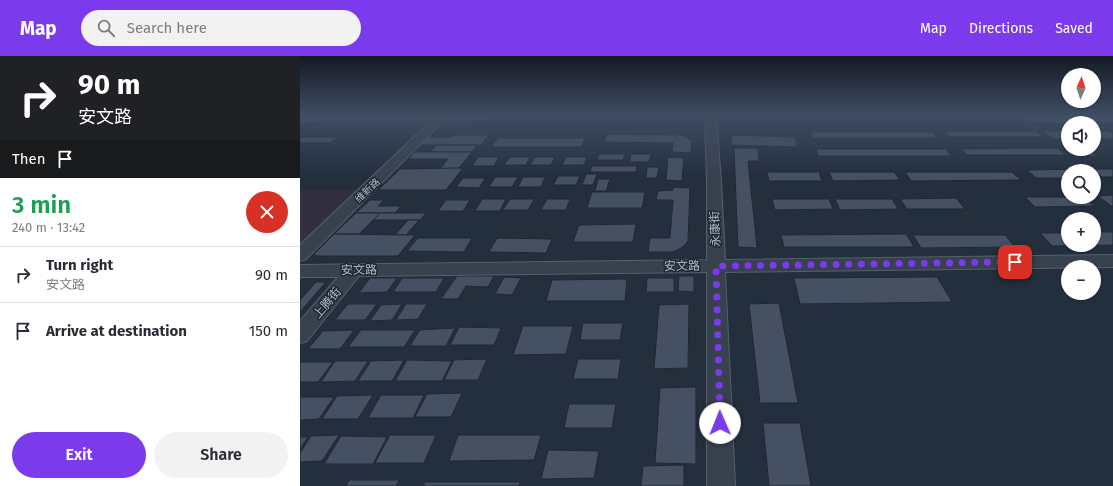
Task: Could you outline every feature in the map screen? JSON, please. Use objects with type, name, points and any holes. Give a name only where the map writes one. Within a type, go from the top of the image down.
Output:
[{"type":"street","name":"维新路","points":[[300,255],[423,135]]},
{"type":"street","name":"永康街","points":[[711,135],[716,266],[721,486]]},
{"type":"street","name":"安文路","points":[[300,271],[1113,261]]},
{"type":"street","name":"上腾街","points":[[300,335],[354,270]]},
{"type":"shaded area","points":[[300,190],[360,190],[300,246]]},
{"type":"building","points":[[454,135],[489,135],[481,145],[419,145],[428,137],[452,137]]},
{"type":"building","points":[[607,135],[682,135],[692,141],[691,153],[672,152],[673,143],[604,142]]},
{"type":"building","points":[[732,135],[734,135],[795,137],[797,147],[731,145]]},
{"type":"building","points":[[812,135],[935,135],[937,138],[813,138]]},
{"type":"building","points":[[948,135],[1041,135],[1043,137],[950,137]]},
{"type":"building","points":[[1048,135],[1061,135],[1061,139],[1053,139]]},
{"type":"building","points":[[1101,135],[1113,135],[1113,139],[1101,139]]},
{"type":"building","points":[[300,137],[338,137],[330,143],[300,143]]},
{"type":"building","points":[[498,138],[585,138],[581,147],[491,147]]},
{"type":"building","points":[[437,145],[477,145],[472,152],[430,152]]},
{"type":"building","points":[[734,148],[758,148],[759,161],[748,161],[757,248],[738,247]]},
{"type":"building","points":[[1058,148],[1061,151],[1061,155],[967,155],[961,149]]},
{"type":"building","points":[[816,149],[946,149],[951,156],[818,156]]},
{"type":"building","points":[[414,152],[472,152],[459,168],[440,169],[448,159],[408,159]]},
{"type":"building","points":[[599,154],[625,154],[623,160],[597,160]]},
{"type":"building","points":[[631,154],[651,154],[649,162],[630,162]]},
{"type":"building","points":[[478,157],[499,157],[494,166],[472,166]]},
{"type":"building","points":[[510,157],[530,157],[526,165],[504,165]]},
{"type":"building","points":[[535,157],[555,157],[551,165],[530,165]]},
{"type":"building","points":[[566,157],[587,157],[584,165],[562,165]]},
{"type":"building","points":[[668,157],[684,158],[682,181],[666,180]]},
{"type":"building","points":[[592,166],[637,166],[636,172],[590,172]]},
{"type":"building","points":[[647,167],[659,167],[657,178],[646,178]]},
{"type":"building","points":[[463,168],[446,190],[378,190],[400,169]]},
{"type":"building","points":[[1061,169],[1061,178],[1036,178],[1027,170]]},
{"type":"building","points":[[1101,169],[1113,169],[1113,177],[1102,177]]},
{"type":"building","points":[[767,172],[819,172],[822,181],[769,181]]},
{"type":"building","points":[[829,172],[894,172],[900,180],[833,181]]},
{"type":"building","points":[[905,172],[1012,172],[1021,180],[911,181]]},
{"type":"building","points":[[586,174],[597,174],[593,185],[582,185]]},
{"type":"building","points":[[558,176],[580,176],[576,185],[553,185]]},
{"type":"building","points":[[495,177],[518,177],[512,187],[489,187]]},
{"type":"building","points":[[523,177],[545,177],[541,187],[518,187]]},
{"type":"building","points":[[463,178],[485,178],[479,188],[456,187]]},
{"type":"building","points":[[598,179],[610,179],[606,191],[595,191]]},
{"type":"building","points":[[673,187],[690,188],[688,241],[683,247],[673,252],[648,252],[650,238],[670,238],[673,200],[656,200],[658,191],[673,190]]},
{"type":"building","points":[[592,192],[645,192],[642,208],[587,208]]},
{"type":"building","points":[[1113,195],[1113,206],[1101,198],[1101,196]]},
{"type":"building","points":[[1025,197],[1061,197],[1061,204],[1093,204],[1095,206],[1035,207]]},
{"type":"building","points":[[956,198],[965,209],[907,209],[900,199]]},
{"type":"building","points":[[482,199],[506,199],[500,211],[475,211]]},
{"type":"building","points":[[510,199],[534,199],[528,210],[503,210]]},
{"type":"building","points":[[547,199],[570,199],[566,210],[541,210]]},
{"type":"building","points":[[772,199],[829,199],[833,209],[775,210]]},
{"type":"building","points":[[835,199],[892,199],[898,209],[840,210]]},
{"type":"building","points":[[370,200],[384,200],[378,206],[401,206],[395,213],[356,213]]},
{"type":"building","points":[[446,200],[470,200],[463,211],[438,211]]},
{"type":"building","points":[[356,213],[380,213],[359,234],[334,234]]},
{"type":"building","points":[[380,213],[426,213],[420,220],[373,220]]},
{"type":"building","points":[[408,220],[419,220],[406,235],[395,235]]},
{"type":"building","points":[[636,224],[633,242],[573,242],[579,225]]},
{"type":"building","points":[[1101,232],[1113,232],[1113,245],[1101,245]]},
{"type":"building","points":[[1040,233],[1061,233],[1061,246],[1052,246]]},
{"type":"building","points":[[334,234],[415,235],[398,256],[317,256],[314,254]]},
{"type":"building","points":[[906,234],[914,247],[784,247],[781,235]]},
{"type":"building","points":[[913,235],[1005,235],[1015,247],[921,248]]},
{"type":"building","points":[[418,238],[472,238],[464,252],[407,251]]},
{"type":"building","points":[[497,238],[552,239],[546,253],[489,252]]},
{"type":"building","points":[[457,276],[494,276],[488,287],[466,286],[458,299],[441,299]]},
{"type":"building","points":[[679,276],[694,276],[694,292],[678,291]]},
{"type":"building","points":[[504,277],[521,278],[512,295],[495,294]]},
{"type":"building","points":[[937,277],[952,302],[800,304],[794,278]]},
{"type":"building","points":[[370,278],[397,278],[387,292],[359,293]]},
{"type":"building","points":[[402,278],[444,278],[436,292],[393,292]]},
{"type":"building","points":[[647,278],[674,278],[674,292],[646,292]]},
{"type":"building","points":[[627,279],[625,301],[546,301],[552,280]]},
{"type":"building","points":[[316,282],[326,282],[300,312],[300,300]]},
{"type":"building","points":[[779,303],[798,403],[760,403],[749,304]]},
{"type":"building","points":[[348,304],[377,304],[365,320],[335,320]]},
{"type":"building","points":[[402,304],[392,320],[370,321],[381,305]]},
{"type":"building","points":[[406,304],[427,304],[418,319],[396,320]]},
{"type":"building","points":[[689,304],[688,368],[654,369],[659,305]]},
{"type":"building","points":[[583,323],[623,323],[620,340],[580,340]]},
{"type":"building","points":[[523,326],[573,326],[566,354],[513,355]]},
{"type":"building","points":[[459,327],[501,328],[494,345],[450,345]]},
{"type":"building","points":[[455,328],[446,346],[410,346],[420,330]]},
{"type":"building","points":[[354,330],[340,349],[308,349],[323,331]]},
{"type":"building","points":[[361,330],[415,330],[404,347],[348,347]]},
{"type":"building","points":[[487,359],[478,380],[444,380],[454,360]]},
{"type":"building","points":[[578,359],[621,359],[618,379],[573,379]]},
{"type":"building","points":[[404,360],[392,381],[358,381],[371,361]]},
{"type":"building","points":[[407,360],[452,361],[442,381],[395,381]]},
{"type":"building","points":[[335,361],[368,361],[355,381],[321,382]]},
{"type":"building","points":[[300,362],[333,362],[318,382],[300,382]]},
{"type":"building","points":[[696,387],[696,464],[655,463],[660,388]]},
{"type":"building","points":[[462,393],[451,417],[415,417],[427,394]]},
{"type":"building","points":[[373,395],[358,419],[322,419],[337,396]]},
{"type":"building","points":[[381,395],[424,395],[413,418],[368,418]]},
{"type":"building","points":[[300,397],[334,397],[319,419],[300,420]]},
{"type":"building","points":[[569,404],[616,404],[612,428],[564,428]]},
{"type":"building","points":[[763,423],[800,423],[811,486],[769,486]]},
{"type":"building","points":[[339,435],[322,461],[300,462],[300,453],[311,436]]},
{"type":"building","points":[[390,435],[436,435],[424,463],[375,463]]},
{"type":"building","points":[[458,435],[541,435],[534,460],[449,461]]},
{"type":"building","points":[[341,436],[387,437],[373,464],[324,464]]},
{"type":"building","points":[[300,437],[308,437],[300,449]]},
{"type":"building","points":[[548,450],[599,451],[594,478],[541,479]]},
{"type":"building","points":[[684,465],[684,486],[641,486],[643,466]]},
{"type":"building","points":[[349,480],[399,480],[396,486],[346,486]]},
{"type":"building","points":[[425,482],[520,482],[519,486],[423,486]]},
{"type":"route","points":[[720,423],[716,266],[1015,262]]}]
